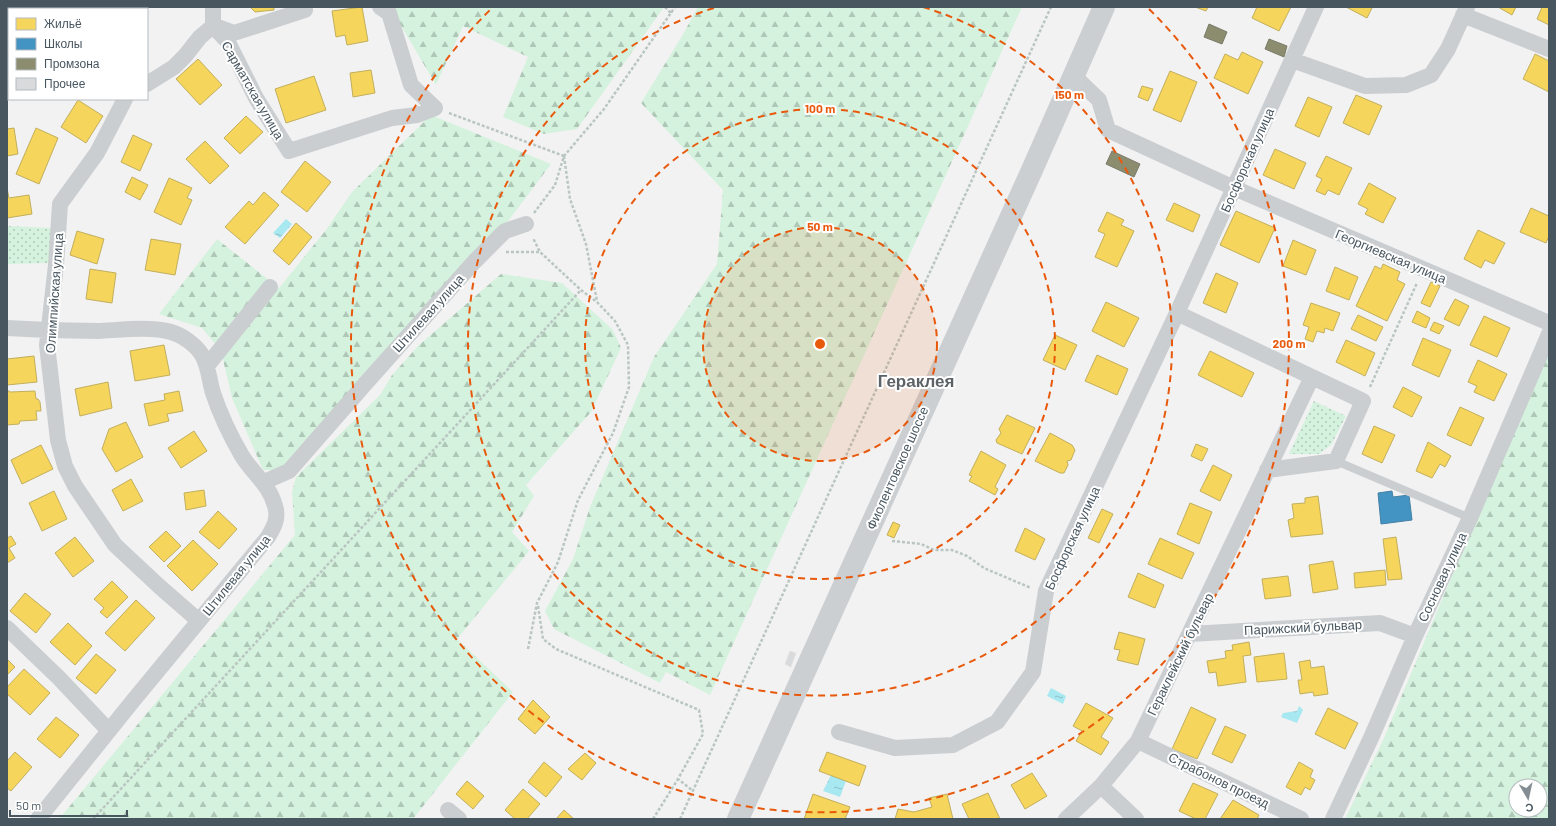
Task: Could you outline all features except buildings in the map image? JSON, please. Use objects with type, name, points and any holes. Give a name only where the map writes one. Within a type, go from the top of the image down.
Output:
[{"type":"main road","name":"Фиолентовское шоссе","points":[[738,819],[1032,170],[1104,7]]},
{"type":"street","points":[[148,83],[174,67],[200,37],[213,26],[213,7]]},
{"type":"street","points":[[380,7],[389,14],[411,85],[435,108]]},
{"type":"street","name":"Босфорская улица","points":[[839,732],[895,748],[953,744],[997,722],[1033,672],[1046,595],[1056,570],[1177,313],[1316,7]]},
{"type":"street","points":[[213,26],[234,33],[308,8]]},
{"type":"street","points":[[1292,60],[1366,86],[1406,85],[1431,75],[1448,48],[1465,11],[1549,49]]},
{"type":"street","name":"Сарматская улица","points":[[213,26],[228,42],[256,98],[289,151],[392,118],[417,115],[435,108]]},
{"type":"street","name":"Георгиевская улица","points":[[1073,75],[1099,100],[1108,130],[1234,188],[1549,323]]},
{"type":"street","name":"Олимпийская улица","points":[[124,100],[97,153],[60,204],[56,266],[47,344],[58,440],[65,466],[75,486],[115,545],[199,621]]},
{"type":"street","name":"Штилевая улица","points":[[38,819],[268,537],[276,524],[276,509],[272,494],[264,482],[289,471],[474,262],[505,231],[526,224]]},
{"type":"street","points":[[207,366],[270,287]]},
{"type":"street","points":[[1177,313],[1363,401],[1336,460],[1268,470]]},
{"type":"street","points":[[7,328],[48,330],[152,330],[171,332],[188,340],[202,354],[207,366],[213,393],[243,458],[264,482]]},
{"type":"street","name":"Сосновая улица","points":[[1333,819],[1470,518],[1549,334]]},
{"type":"street","name":"Гераклейский бульвар","points":[[1066,819],[1101,786],[1138,741],[1312,377]]},
{"type":"street","name":"Парижский бульвар","points":[[1190,634],[1380,623],[1415,636]]},
{"type":"street","points":[[7,628],[59,678],[109,731]]},
{"type":"street","name":"Страбонов проезд","points":[[1138,741],[1301,819]]},
{"type":"street","points":[[1101,786],[1136,819]]},
{"type":"lane","points":[[1336,460],[1470,518]]},
{"type":"path","points":[[665,7],[671,13]]},
{"type":"path","points":[[528,649],[537,603],[558,562],[578,500],[613,433],[629,387],[628,345],[615,321],[597,302],[581,290],[540,252],[526,224],[555,185],[564,156],[604,109],[675,7]]},
{"type":"path","points":[[680,819],[1051,7]]},
{"type":"path","points":[[435,108],[564,156]]},
{"type":"path","points":[[564,156],[570,199],[586,244],[597,302]]},
{"type":"path","points":[[500,254],[507,252],[540,252]]},
{"type":"path","points":[[1363,401],[1423,270]]},
{"type":"path","points":[[93,819],[581,290]]},
{"type":"path","points":[[892,541],[921,544],[934,550],[952,550],[967,556],[984,568],[1046,595]]},
{"type":"path","points":[[537,603],[543,639],[556,650],[699,710],[703,734],[678,780],[654,819]]},
{"type":"path","points":[[678,780],[693,791]]},
{"type":"green space","points":[[390,7],[664,7],[577,129],[544,134],[503,117],[528,57],[463,26],[436,85]]},
{"type":"green space","points":[[698,7],[1022,7],[710,695],[666,672],[660,683],[554,629],[545,611],[573,559],[590,507],[654,357],[717,264],[723,190],[641,103]]},
{"type":"green space","points":[[431,115],[551,164],[503,228],[292,470],[263,470],[232,398],[221,351],[202,328],[159,314],[217,239],[279,288],[326,230],[352,192]]},
{"type":"green space","points":[[7,226],[54,228],[51,263],[7,264]]},
{"type":"green space","points":[[501,274],[562,283],[613,330],[621,348],[591,412],[526,485],[534,496],[512,532],[529,551],[457,639],[513,692],[413,819],[59,819],[295,535],[292,492],[296,477],[380,395],[392,375],[419,345]]},
{"type":"green space","points":[[1549,344],[1549,819],[1345,819],[1384,738]]},
{"type":"green space","points":[[1314,401],[1346,416],[1331,445],[1319,454],[1289,454]]},
{"type":"water","points":[[286,219],[292,224],[280,238],[273,233]]},
{"type":"water","points":[[1051,688],[1066,696],[1063,704],[1047,696]]},
{"type":"water","points":[[1299,706],[1303,710],[1297,723],[1281,717],[1283,713],[1297,711]]},
{"type":"water","points":[[831,775],[846,781],[840,797],[823,791]]},
{"type":"district","name":"Гераклея","points":[[916,380]]}]
